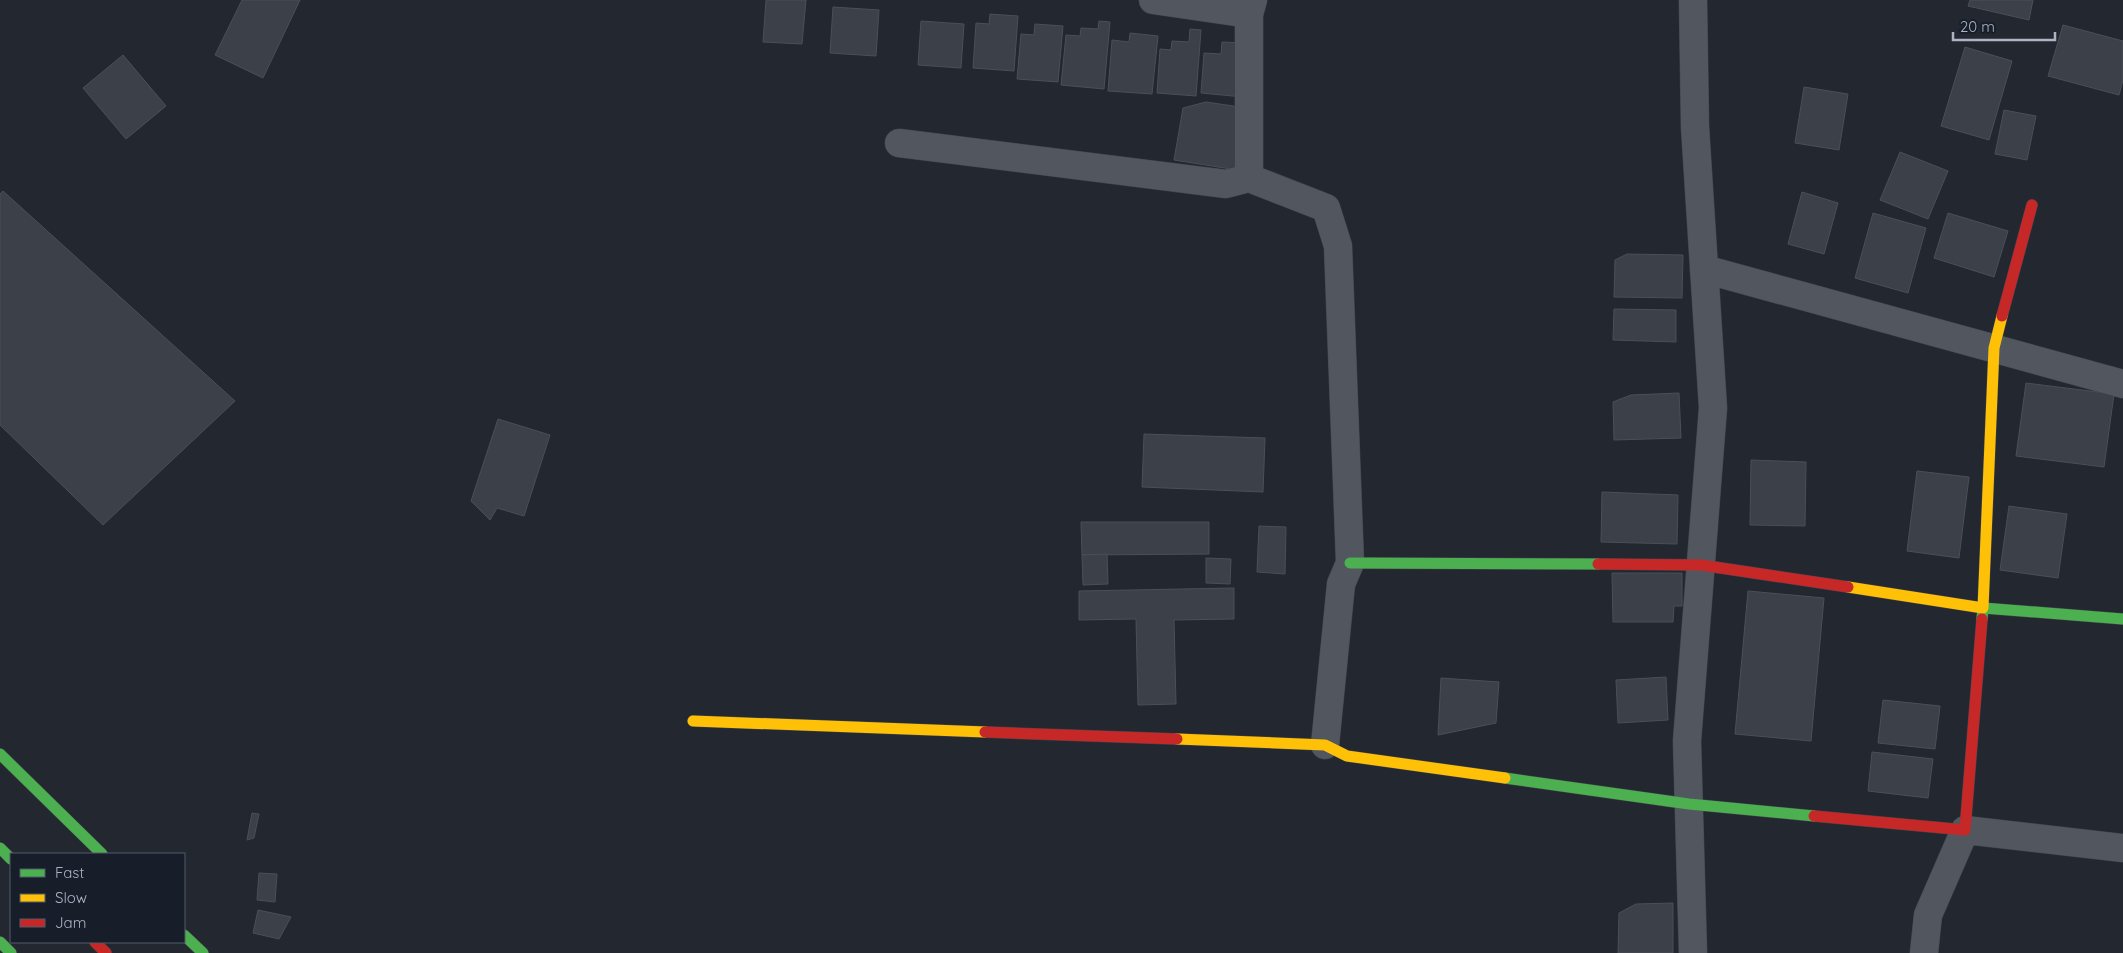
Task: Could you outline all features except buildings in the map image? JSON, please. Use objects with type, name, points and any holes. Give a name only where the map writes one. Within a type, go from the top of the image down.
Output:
[{"type":"main road","points":[[693,721],[1325,745],[1347,756],[1689,804],[1964,830],[1983,608],[1994,348],[2032,205]]},
{"type":"main road","points":[[1350,564],[1701,565],[1983,608],[2123,619]]},
{"type":"main road","points":[[0,754],[101,853]]},
{"type":"main road","points":[[0,848],[10,858]]},
{"type":"main road","points":[[185,935],[203,953]]},
{"type":"main road","points":[[0,942],[11,953]]},
{"type":"main road","points":[[96,943],[106,953]]},
{"type":"street","points":[[1153,0],[1251,7],[1249,178]]},
{"type":"street","points":[[1693,0],[1695,127],[1713,408],[1688,741],[1693,953]]},
{"type":"street","points":[[899,143],[1226,184],[1249,178],[1326,208],[1338,246],[1350,564],[1341,584],[1325,745]]},
{"type":"street","points":[[1704,269],[2123,384]]},
{"type":"street","points":[[1924,953],[1928,915],[1964,830],[2123,848]]},
{"type":"traffic: fast","points":[[1350,563],[1598,564]]},
{"type":"traffic: fast","points":[[1982,619],[1983,608],[2123,619]]},
{"type":"traffic: fast","points":[[0,754],[101,853]]},
{"type":"traffic: fast","points":[[1505,778],[1689,804],[1814,816]]},
{"type":"traffic: fast","points":[[0,848],[10,858]]},
{"type":"traffic: fast","points":[[185,936],[203,953]]},
{"type":"traffic: fast","points":[[0,942],[11,953]]},
{"type":"traffic: slow","points":[[1848,587],[1983,608],[1994,348],[2002,316]]},
{"type":"traffic: slow","points":[[693,721],[985,732]]},
{"type":"traffic: slow","points":[[1177,739],[1325,745],[1347,756],[1505,778]]},
{"type":"traffic: jam","points":[[2002,316],[2032,205]]},
{"type":"traffic: jam","points":[[1598,564],[1701,565],[1848,587]]},
{"type":"traffic: jam","points":[[1814,816],[1965,830],[1982,619]]},
{"type":"traffic: jam","points":[[985,732],[1177,739]]},
{"type":"traffic: jam","points":[[96,943],[106,953]]}]
